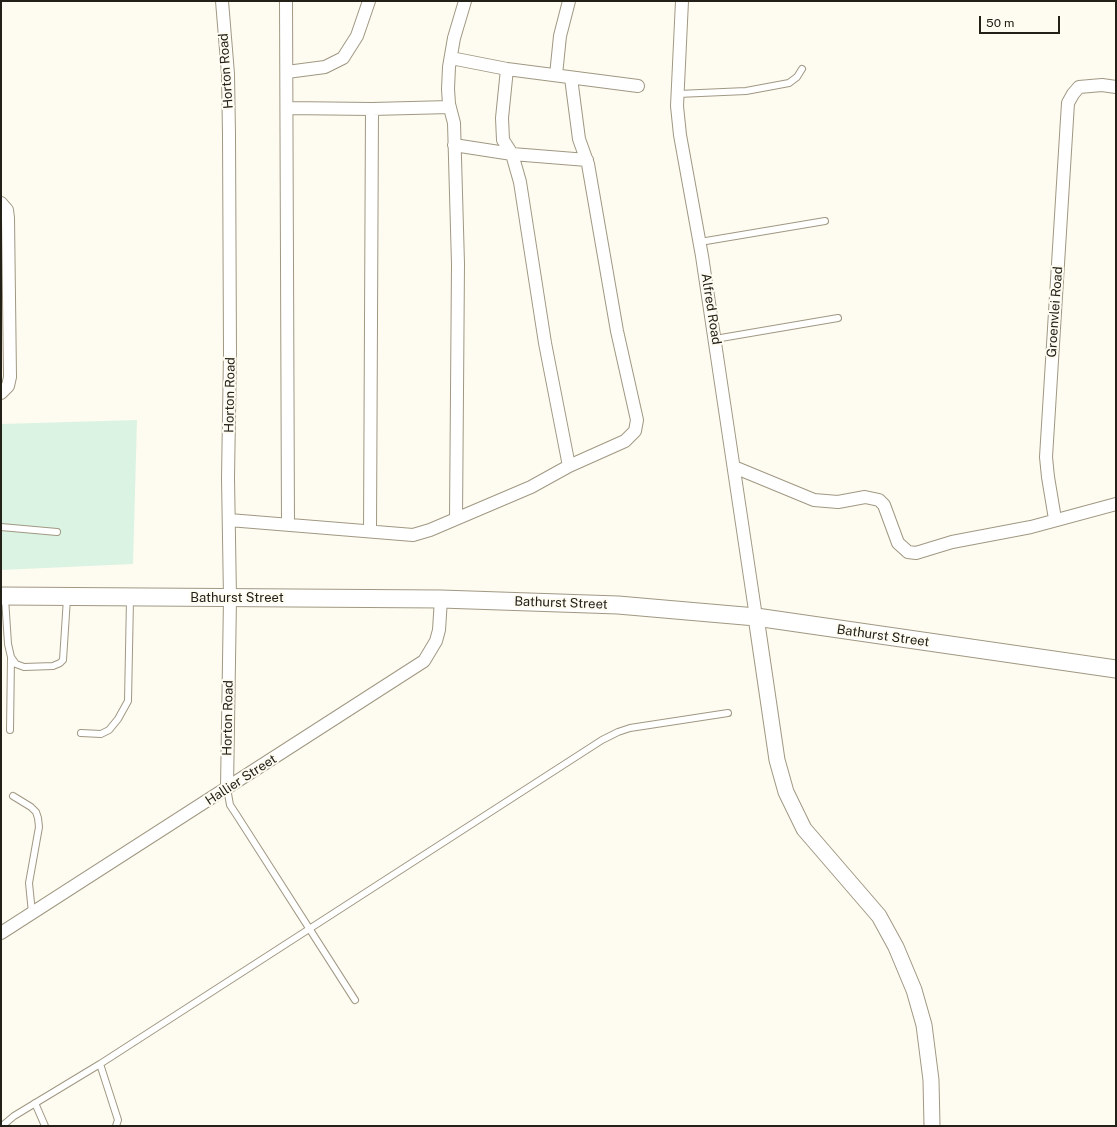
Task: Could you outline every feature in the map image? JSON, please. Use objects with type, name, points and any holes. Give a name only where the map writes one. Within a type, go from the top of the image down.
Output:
[{"type":"main road","name":"Bathurst Street","points":[[3,596],[441,599],[618,604],[756,617],[1116,669]]},
{"type":"street","name":"Horton Road","points":[[222,1],[228,74],[229,134],[230,598],[227,788]]},
{"type":"street","points":[[286,1],[288,524]]},
{"type":"street","points":[[287,72],[319,69],[335,64],[343,58],[357,36],[369,1]]},
{"type":"street","points":[[456,519],[458,264],[453,115],[450,106],[448,89],[454,38],[465,1]]},
{"type":"street","points":[[556,75],[560,36],[569,1]]},
{"type":"street","name":"Alfred Road","points":[[682,1],[677,106],[684,161],[700,242],[715,339],[756,617]]},
{"type":"street","points":[[451,58],[507,69],[638,86]]},
{"type":"street","points":[[507,69],[502,118],[503,140],[512,154],[520,182],[545,343],[569,466]]},
{"type":"street","points":[[229,520],[413,535],[456,519],[531,487],[569,466],[624,441],[635,431],[637,420],[617,331],[587,160],[579,139],[571,78]]},
{"type":"street","name":"Groenvlei Road","points":[[1055,519],[1046,457],[1068,103],[1079,87],[1116,87]]},
{"type":"street","points":[[287,108],[372,109],[450,106]]},
{"type":"street","points":[[370,531],[372,109]]},
{"type":"street","points":[[454,145],[512,154],[587,160]]},
{"type":"street","points":[[1,203],[8,210],[10,378],[8,386],[1,394]]},
{"type":"street","points":[[734,467],[814,500],[838,502],[865,497],[879,500],[884,505],[898,543],[908,552],[916,553],[952,542],[1031,527],[1055,519],[1116,504]]},
{"type":"street","name":"Hallier Street","points":[[1,933],[424,661],[436,641],[439,630],[441,599]]},
{"type":"street","points":[[756,617],[777,760],[786,792],[804,829],[879,916],[896,948],[914,990],[924,1025],[931,1080],[932,1126]]},
{"type":"lane","points":[[678,94],[746,91],[789,83],[797,77],[802,69]]},
{"type":"lane","points":[[700,242],[825,221]]},
{"type":"lane","points":[[715,339],[838,318]]},
{"type":"lane","points":[[1,527],[57,532]]},
{"type":"lane","points":[[3,596],[8,644],[11,657],[10,730]]},
{"type":"lane","points":[[11,657],[16,664],[24,667],[53,666],[60,663],[64,656],[68,597]]},
{"type":"lane","points":[[81,733],[101,734],[109,730],[121,714],[128,701],[130,597]]},
{"type":"lane","points":[[2,1126],[14,1116],[100,1064],[310,930],[577,756],[618,732],[728,713]]},
{"type":"lane","points":[[227,788],[230,805],[355,1000]]},
{"type":"lane","points":[[13,796],[31,807],[36,812],[38,818],[38,828],[29,883],[32,913]]},
{"type":"lane","points":[[100,1064],[118,1120],[116,1126]]},
{"type":"lane","points":[[35,1103],[45,1126]]},
{"type":"green space","points":[[137,420],[133,564],[1,570],[1,424]]}]
